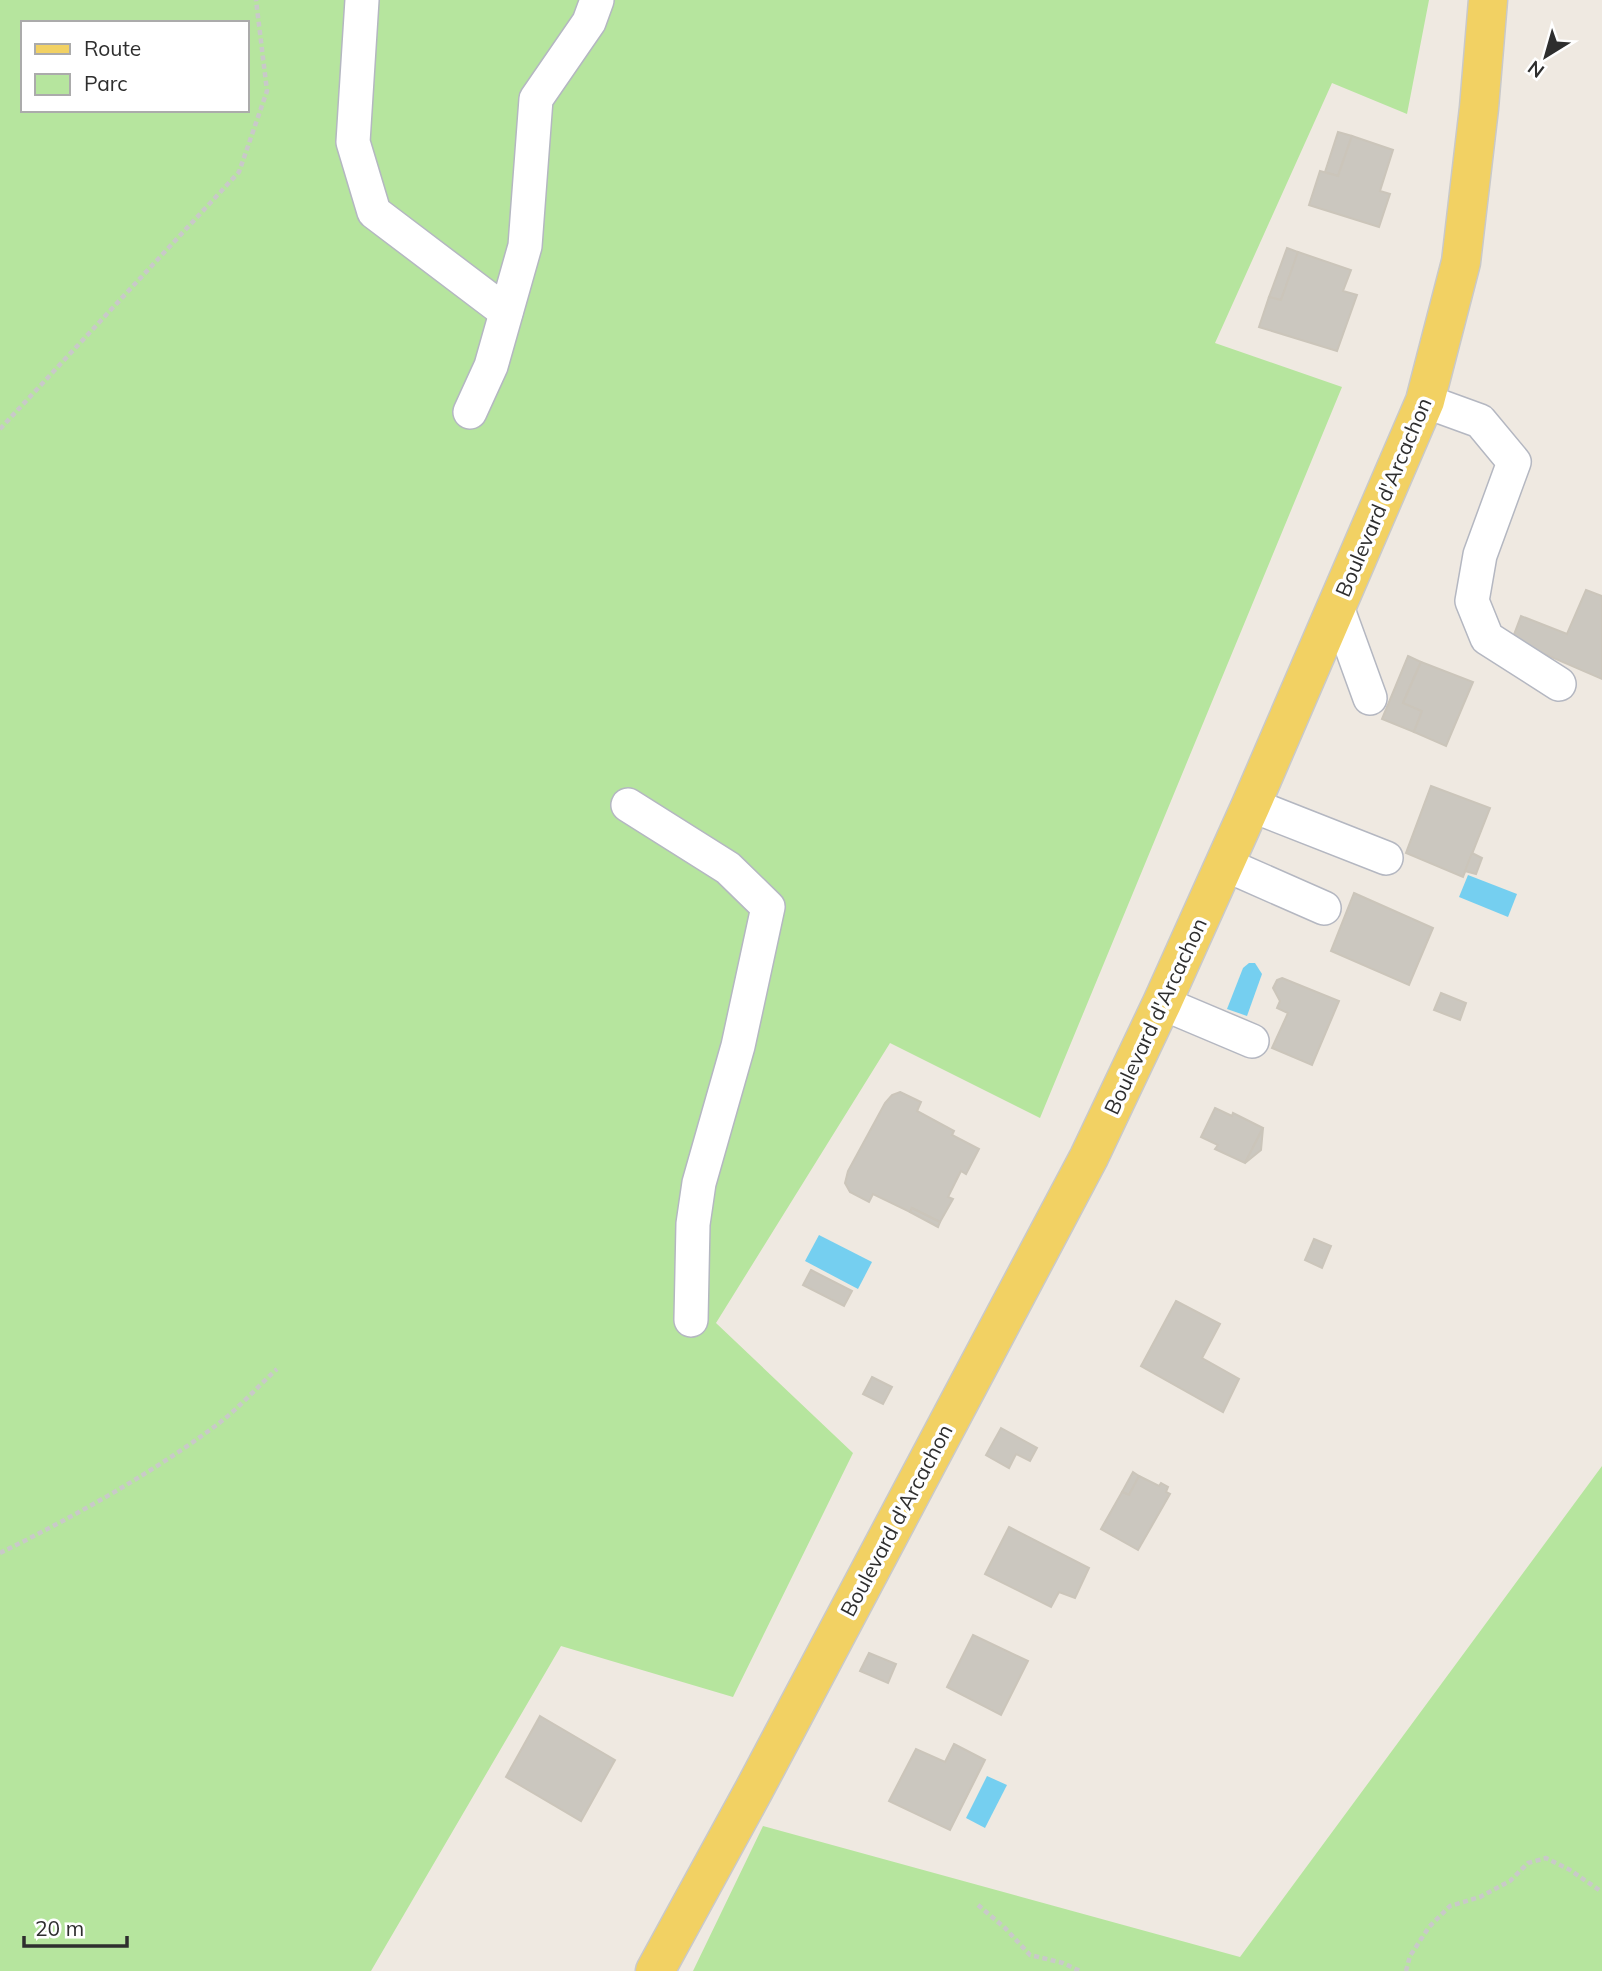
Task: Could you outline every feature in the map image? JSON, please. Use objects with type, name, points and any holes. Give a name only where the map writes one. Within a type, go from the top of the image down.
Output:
[{"type":"main road","name":"Boulevard d'Arcachon","points":[[655,1971],[755,1788],[1089,1157],[1162,1003],[1337,607],[1424,401],[1461,262],[1479,108],[1488,0]]},
{"type":"lane","points":[[362,0],[354,142],[374,212],[506,312]]},
{"type":"lane","points":[[470,412],[491,366],[524,246],[536,99],[589,22],[597,0]]},
{"type":"lane","points":[[1424,401],[1480,421],[1514,462],[1480,555],[1472,601],[1487,638],[1559,684]]},
{"type":"lane","points":[[1337,607],[1370,698]]},
{"type":"lane","points":[[628,805],[729,868],[768,907],[738,1046],[699,1183],[693,1223],[691,1320]]},
{"type":"lane","points":[[1251,805],[1386,858]]},
{"type":"lane","points":[[1224,864],[1324,908]]},
{"type":"lane","points":[[1162,1003],[1252,1041]]},
{"type":"path","points":[[0,429],[239,172],[267,91],[256,0]]},
{"type":"path","points":[[0,1553],[53,1527],[141,1475],[219,1423],[277,1369]]},
{"type":"path","points":[[1406,1971],[1410,1956],[1429,1927],[1450,1906],[1480,1897],[1510,1881],[1528,1863],[1546,1858],[1570,1870],[1602,1892]]},
{"type":"path","points":[[978,1905],[1005,1928],[1030,1955],[1063,1963],[1080,1971]]},
{"type":"green space","points":[[0,0],[1429,0],[1407,114],[1332,83],[1215,343],[1342,387],[1040,1118],[890,1043],[716,1323],[853,1453],[733,1697],[561,1646],[371,1971],[0,1971]]},
{"type":"green space","points":[[1602,1466],[1602,1971],[693,1971],[763,1826],[1240,1957]]},
{"type":"water","points":[[1468,875],[1517,894],[1508,917],[1459,897]]},
{"type":"water","points":[[1249,963],[1255,963],[1262,974],[1247,1016],[1227,1009],[1243,968]]},
{"type":"water","points":[[819,1235],[872,1262],[858,1289],[805,1261]]},
{"type":"water","points":[[987,1776],[1007,1785],[985,1828],[966,1818]]},
{"type":"building","points":[[1338,132],[1352,136],[1338,176],[1325,172]]},
{"type":"building","points":[[1352,136],[1393,150],[1380,191],[1390,194],[1379,227],[1309,205],[1320,171],[1338,176]]},
{"type":"building","points":[[1287,248],[1298,252],[1281,300],[1269,297]]},
{"type":"building","points":[[1298,252],[1351,270],[1343,291],[1357,295],[1337,351],[1259,327],[1269,297],[1281,300]]},
{"type":"building","points":[[1586,590],[1602,596],[1602,679],[1512,640],[1521,616],[1567,634]]},
{"type":"building","points":[[1408,656],[1421,662],[1403,703],[1422,711],[1414,732],[1382,719]]},
{"type":"building","points":[[1421,662],[1473,682],[1446,746],[1414,732],[1422,711],[1403,703]]},
{"type":"building","points":[[1431,786],[1490,808],[1463,877],[1406,853]]},
{"type":"building","points":[[1472,853],[1482,858],[1476,874],[1465,871]]},
{"type":"building","points":[[1354,893],[1433,928],[1409,985],[1331,951]]},
{"type":"building","points":[[1282,978],[1339,1001],[1312,1065],[1272,1048],[1288,1013],[1277,1008],[1280,1001],[1273,988],[1277,980]]},
{"type":"building","points":[[1441,993],[1466,1003],[1460,1020],[1434,1010]]},
{"type":"building","points":[[900,1092],[921,1102],[917,1111],[954,1131],[952,1135],[979,1149],[966,1174],[961,1171],[948,1197],[953,1199],[940,1222],[912,1208],[910,1212],[873,1194],[869,1202],[850,1192],[845,1183],[848,1171],[885,1103],[892,1095]]},
{"type":"building","points":[[1215,1108],[1232,1116],[1233,1113],[1263,1128],[1245,1163],[1215,1149],[1218,1145],[1201,1137]]},
{"type":"building","points":[[1263,1128],[1261,1150],[1245,1163]]},
{"type":"building","points":[[912,1208],[940,1222],[938,1227],[910,1212]]},
{"type":"building","points":[[1314,1239],[1331,1246],[1322,1268],[1305,1260]]},
{"type":"building","points":[[811,1270],[852,1291],[844,1306],[803,1285]]},
{"type":"building","points":[[1176,1301],[1220,1324],[1202,1358],[1239,1379],[1223,1412],[1141,1366]]},
{"type":"building","points":[[872,1377],[892,1387],[883,1404],[863,1394]]},
{"type":"building","points":[[1001,1428],[1037,1448],[1030,1461],[1016,1454],[1009,1468],[986,1455]]},
{"type":"building","points":[[1133,1472],[1139,1476],[1129,1495],[1122,1492]]},
{"type":"building","points":[[1139,1476],[1159,1486],[1161,1483],[1168,1487],[1166,1492],[1170,1494],[1138,1550],[1101,1529],[1122,1492],[1129,1495]]},
{"type":"building","points":[[1009,1527],[1089,1568],[1075,1598],[1059,1592],[1051,1607],[985,1574]]},
{"type":"building","points":[[973,1635],[1028,1661],[1001,1715],[947,1687]]},
{"type":"building","points":[[869,1653],[896,1664],[888,1683],[860,1671]]},
{"type":"building","points":[[540,1716],[615,1760],[581,1821],[506,1777]]},
{"type":"building","points":[[954,1744],[985,1760],[950,1830],[889,1801],[916,1749],[945,1762]]}]
